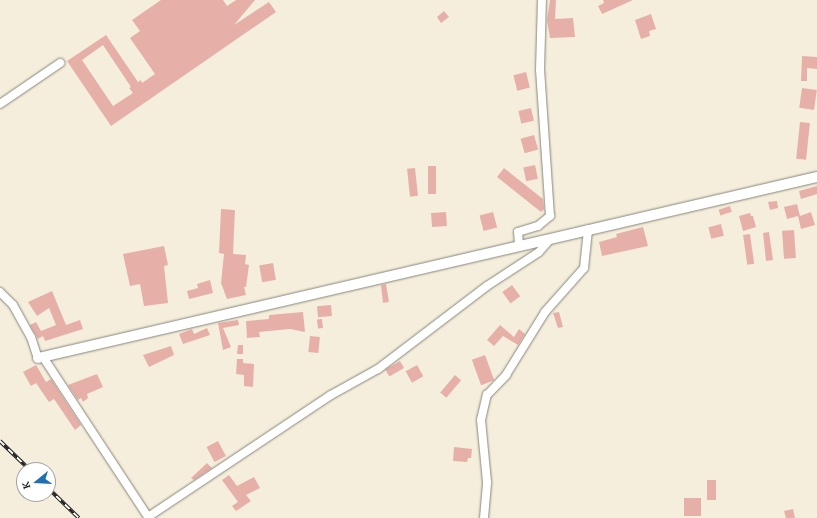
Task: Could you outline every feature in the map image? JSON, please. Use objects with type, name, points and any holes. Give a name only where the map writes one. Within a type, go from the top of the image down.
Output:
[{"type":"street","points":[[519,245],[518,232],[538,226],[550,216],[540,70],[542,0]]},
{"type":"street","points":[[0,104],[60,63]]},
{"type":"street","points":[[40,357],[817,177]]},
{"type":"street","points":[[484,518],[487,482],[481,420],[487,395],[506,376],[545,312],[584,268],[588,229]]},
{"type":"street","points":[[0,292],[13,305],[31,337],[40,357],[148,517],[331,395],[378,370],[487,286],[539,252],[552,238]]},
{"type":"building","points":[[161,0],[223,0],[227,6],[236,0],[255,0],[234,25],[269,2],[276,12],[111,126],[67,61],[106,35],[138,82],[141,80],[142,83],[155,74],[130,38],[140,31],[132,20]],"holes":[[[103,45],[131,87],[129,88],[133,93],[113,106],[82,60]]]},
{"type":"building","points":[[550,0],[556,0],[555,19],[573,18],[575,37],[550,38],[547,20]]},
{"type":"building","points":[[603,0],[633,0],[602,14],[598,6],[604,3]]},
{"type":"building","points":[[444,11],[449,17],[441,23],[437,17]]},
{"type":"building","points":[[651,14],[656,29],[649,31],[650,36],[641,39],[635,20]]},
{"type":"building","points":[[802,56],[817,57],[817,69],[807,68],[807,81],[801,81]]},
{"type":"building","points":[[526,72],[530,88],[517,91],[513,75]]},
{"type":"building","points":[[802,88],[817,90],[814,110],[799,108]]},
{"type":"building","points":[[531,108],[534,121],[521,124],[518,111]]},
{"type":"building","points":[[800,122],[810,123],[806,160],[796,159]]},
{"type":"building","points":[[534,135],[538,149],[525,153],[521,139]]},
{"type":"building","points":[[535,165],[538,179],[526,181],[523,167]]},
{"type":"building","points":[[428,166],[436,166],[436,194],[428,194]]},
{"type":"building","points":[[415,168],[418,196],[410,197],[407,169]]},
{"type":"building","points":[[504,168],[543,199],[544,209],[541,212],[497,177]]},
{"type":"building","points":[[817,186],[817,194],[801,199],[799,191]]},
{"type":"building","points":[[777,201],[778,208],[770,210],[768,202]]},
{"type":"building","points":[[797,204],[800,216],[811,212],[815,225],[801,229],[798,216],[787,219],[784,207]]},
{"type":"building","points":[[730,206],[732,212],[720,215],[719,210]]},
{"type":"building","points":[[221,209],[235,210],[233,254],[246,255],[245,264],[249,265],[246,287],[244,287],[246,295],[227,299],[221,283],[224,254],[219,253]]},
{"type":"building","points":[[446,212],[447,226],[432,227],[431,213]]},
{"type":"building","points":[[493,212],[497,227],[484,231],[479,216]]},
{"type":"building","points":[[750,213],[751,216],[753,216],[756,227],[743,231],[739,216]]},
{"type":"building","points":[[721,224],[724,236],[711,239],[708,227]]},
{"type":"building","points":[[643,227],[648,246],[602,256],[599,242],[617,237],[616,234]]},
{"type":"building","points":[[794,230],[796,258],[784,259],[782,231]]},
{"type":"building","points":[[769,232],[773,260],[766,261],[763,233]]},
{"type":"building","points":[[750,234],[754,264],[747,265],[743,235]]},
{"type":"building","points":[[164,246],[168,265],[164,266],[168,303],[144,306],[140,284],[130,286],[123,254]]},
{"type":"building","points":[[273,263],[276,280],[262,282],[259,265]]},
{"type":"building","points":[[210,280],[213,293],[189,299],[187,291],[198,288],[197,284]]},
{"type":"building","points":[[386,284],[389,302],[383,303],[381,285]]},
{"type":"building","points":[[512,285],[520,296],[511,303],[502,292]]},
{"type":"building","points":[[52,291],[66,325],[80,320],[83,329],[45,341],[43,336],[38,339],[30,325],[36,322],[41,331],[56,325],[49,308],[37,316],[28,302]]},
{"type":"building","points":[[331,305],[332,316],[318,317],[317,306]]},
{"type":"building","points":[[303,312],[305,332],[290,329],[259,332],[260,337],[247,338],[246,321],[269,319],[269,315]]},
{"type":"building","points":[[559,312],[563,327],[558,328],[553,313]]},
{"type":"building","points":[[322,319],[323,328],[318,328],[317,320]]},
{"type":"building","points":[[238,320],[239,325],[223,328],[231,347],[223,350],[218,323]]},
{"type":"building","points":[[500,325],[514,337],[519,329],[525,334],[518,345],[503,336],[494,346],[487,340]]},
{"type":"building","points":[[207,328],[210,335],[183,344],[179,334],[192,329],[194,334]]},
{"type":"building","points":[[310,336],[320,337],[318,353],[308,352]]},
{"type":"building","points":[[238,345],[243,345],[243,354],[237,354]]},
{"type":"building","points":[[171,346],[174,355],[149,367],[143,355]]},
{"type":"building","points":[[485,355],[494,380],[481,385],[472,360]]},
{"type":"building","points":[[237,359],[243,359],[243,363],[254,364],[253,387],[244,386],[244,375],[236,374]]},
{"type":"building","points":[[400,361],[404,368],[389,376],[385,370]]},
{"type":"building","points":[[36,365],[46,382],[51,379],[81,425],[75,430],[54,399],[49,402],[36,383],[31,386],[23,372]]},
{"type":"building","points":[[417,365],[423,376],[412,383],[406,371]]},
{"type":"building","points":[[97,374],[103,387],[87,394],[88,398],[83,402],[81,398],[78,400],[68,385]]},
{"type":"building","points":[[455,375],[461,380],[446,398],[440,393]]},
{"type":"building","points":[[218,441],[226,456],[215,462],[207,447]]},
{"type":"building","points":[[454,447],[472,449],[471,458],[468,458],[467,462],[453,461]]},
{"type":"building","points":[[207,463],[212,468],[194,480],[191,478]]},
{"type":"building","points":[[229,475],[237,486],[254,477],[260,488],[246,495],[251,501],[236,511],[232,506],[238,502],[222,480]]},
{"type":"building","points":[[707,480],[716,480],[716,500],[707,500]]},
{"type":"building","points":[[684,498],[701,498],[701,516],[684,516]]},
{"type":"building","points":[[793,509],[795,518],[786,518],[784,511]]},
{"type":"railway","points":[[0,441],[22,462]]},
{"type":"railway","points":[[56,496],[79,518]]}]
